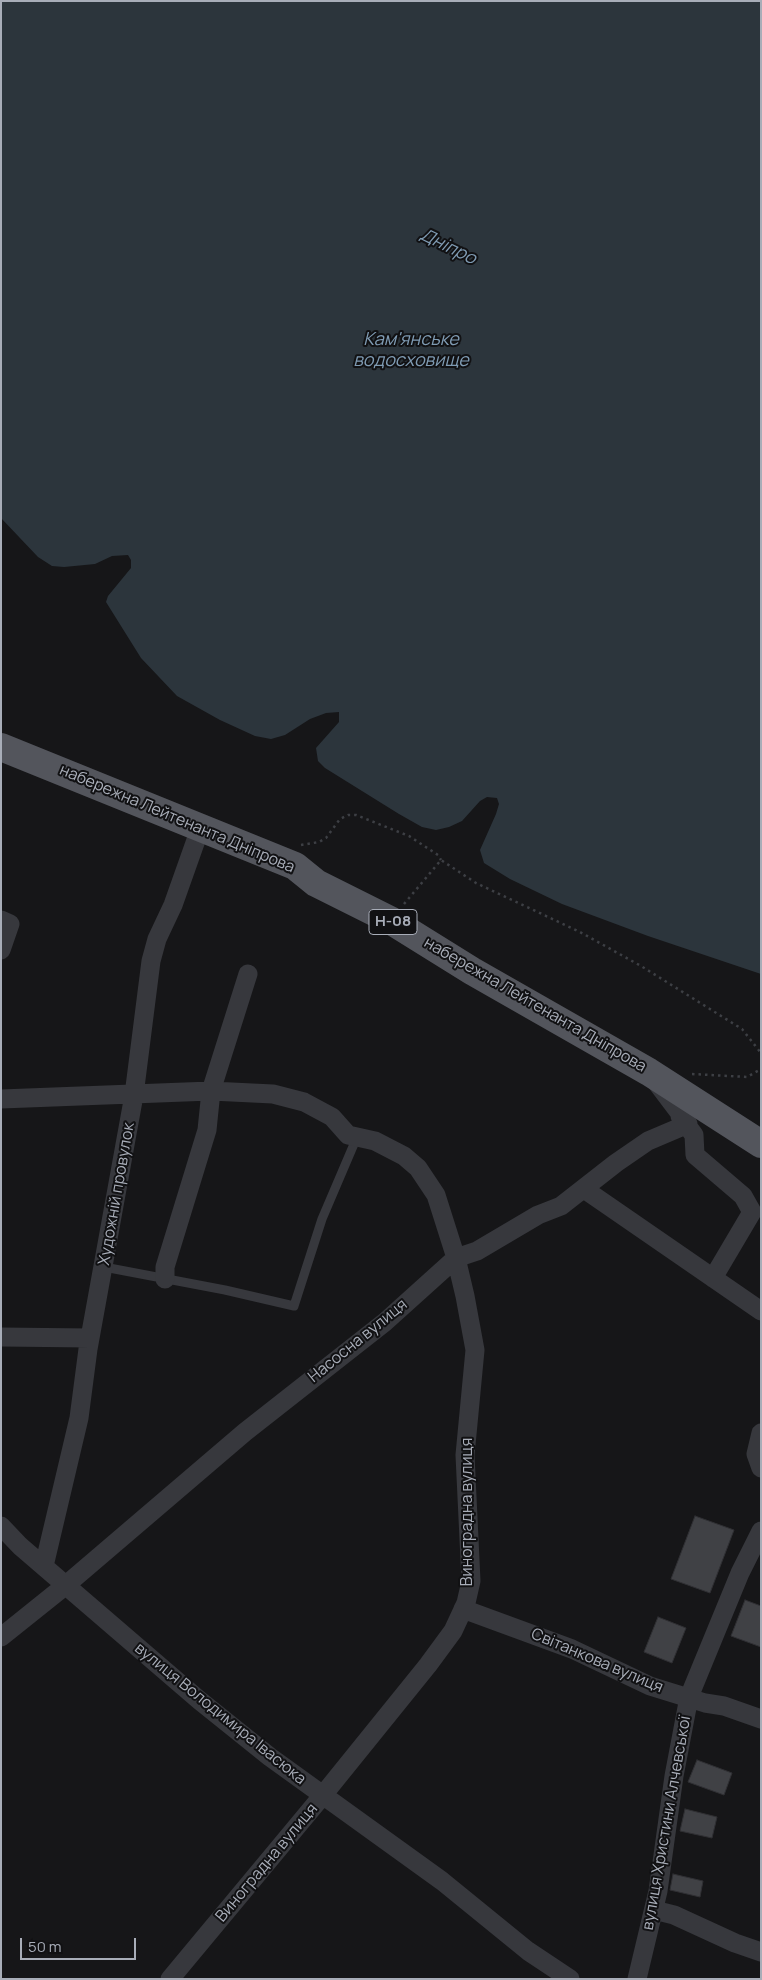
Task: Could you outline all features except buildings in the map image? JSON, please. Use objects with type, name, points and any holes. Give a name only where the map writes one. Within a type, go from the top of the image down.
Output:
[{"type":"main road","name":"набережна Лейтенанта Дніпрова","points":[[1,747],[201,826],[295,866],[316,883],[390,920],[472,971],[649,1072],[761,1144]]},
{"type":"street","name":"Художній провулок","points":[[44,1566],[80,1418],[90,1338],[134,1096],[151,961],[157,939],[173,905],[201,826]]},
{"type":"street","points":[[1,950],[6,922]]},
{"type":"street","points":[[165,1280],[166,1267],[207,1130],[211,1091],[248,974]]},
{"type":"street","name":"Насосна вулиця","points":[[1,1637],[66,1585],[245,1432],[384,1322],[456,1258],[477,1251],[538,1215],[561,1206],[616,1162],[648,1141],[688,1124],[649,1072]]},
{"type":"street","points":[[649,1072],[694,1135],[695,1154],[743,1196],[752,1212],[713,1278]]},
{"type":"street","name":"Виноградна вулиця","points":[[1,1099],[56,1096],[134,1096],[211,1091],[273,1094],[304,1102],[332,1117],[348,1136],[375,1141],[404,1156],[418,1168],[436,1195],[456,1258],[475,1350],[465,1455],[471,1581],[463,1610],[453,1631],[324,1795],[170,1979]]},
{"type":"street","points":[[584,1189],[761,1311]]},
{"type":"street","points":[[1,1337],[90,1338]]},
{"type":"street","points":[[761,1433],[756,1454],[761,1468]]},
{"type":"street","name":"вулиця Володимира Івасюка","points":[[1,1526],[44,1566],[199,1700],[270,1757],[442,1882],[528,1951],[570,1979]]},
{"type":"street","name":"вулиця Христини Алчевської","points":[[637,1979],[654,1910],[689,1697],[740,1573],[761,1531]]},
{"type":"street","name":"Світанкова вулиця","points":[[463,1610],[572,1650],[650,1686],[761,1719]]},
{"type":"street","points":[[654,1910],[674,1915],[734,1943],[761,1952]]},
{"type":"lane","points":[[104,1266],[294,1306],[322,1218],[356,1137]]},
{"type":"path","points":[[269,855],[302,844],[318,842],[326,838],[340,819],[348,815],[356,816],[410,836],[441,860],[476,883],[580,932],[641,966],[742,1029],[761,1053]]},
{"type":"path","points":[[390,920],[441,860]]},
{"type":"path","points":[[688,1074],[747,1077],[761,1069]]},
{"type":"water","name":"Кам'янське водосховище","points":[[1,1],[761,1],[761,974],[648,936],[562,904],[510,879],[484,863],[480,850],[496,814],[499,804],[497,798],[487,797],[480,801],[462,821],[436,830],[422,827],[399,814],[325,768],[318,761],[316,748],[339,722],[339,712],[326,713],[310,719],[285,735],[271,739],[255,736],[220,720],[177,696],[141,658],[106,602],[108,596],[131,568],[131,560],[128,555],[112,556],[95,564],[64,567],[52,566],[38,557],[1,518]]},
{"type":"water label","name":"Дніпро","points":[[448,247]]}]
